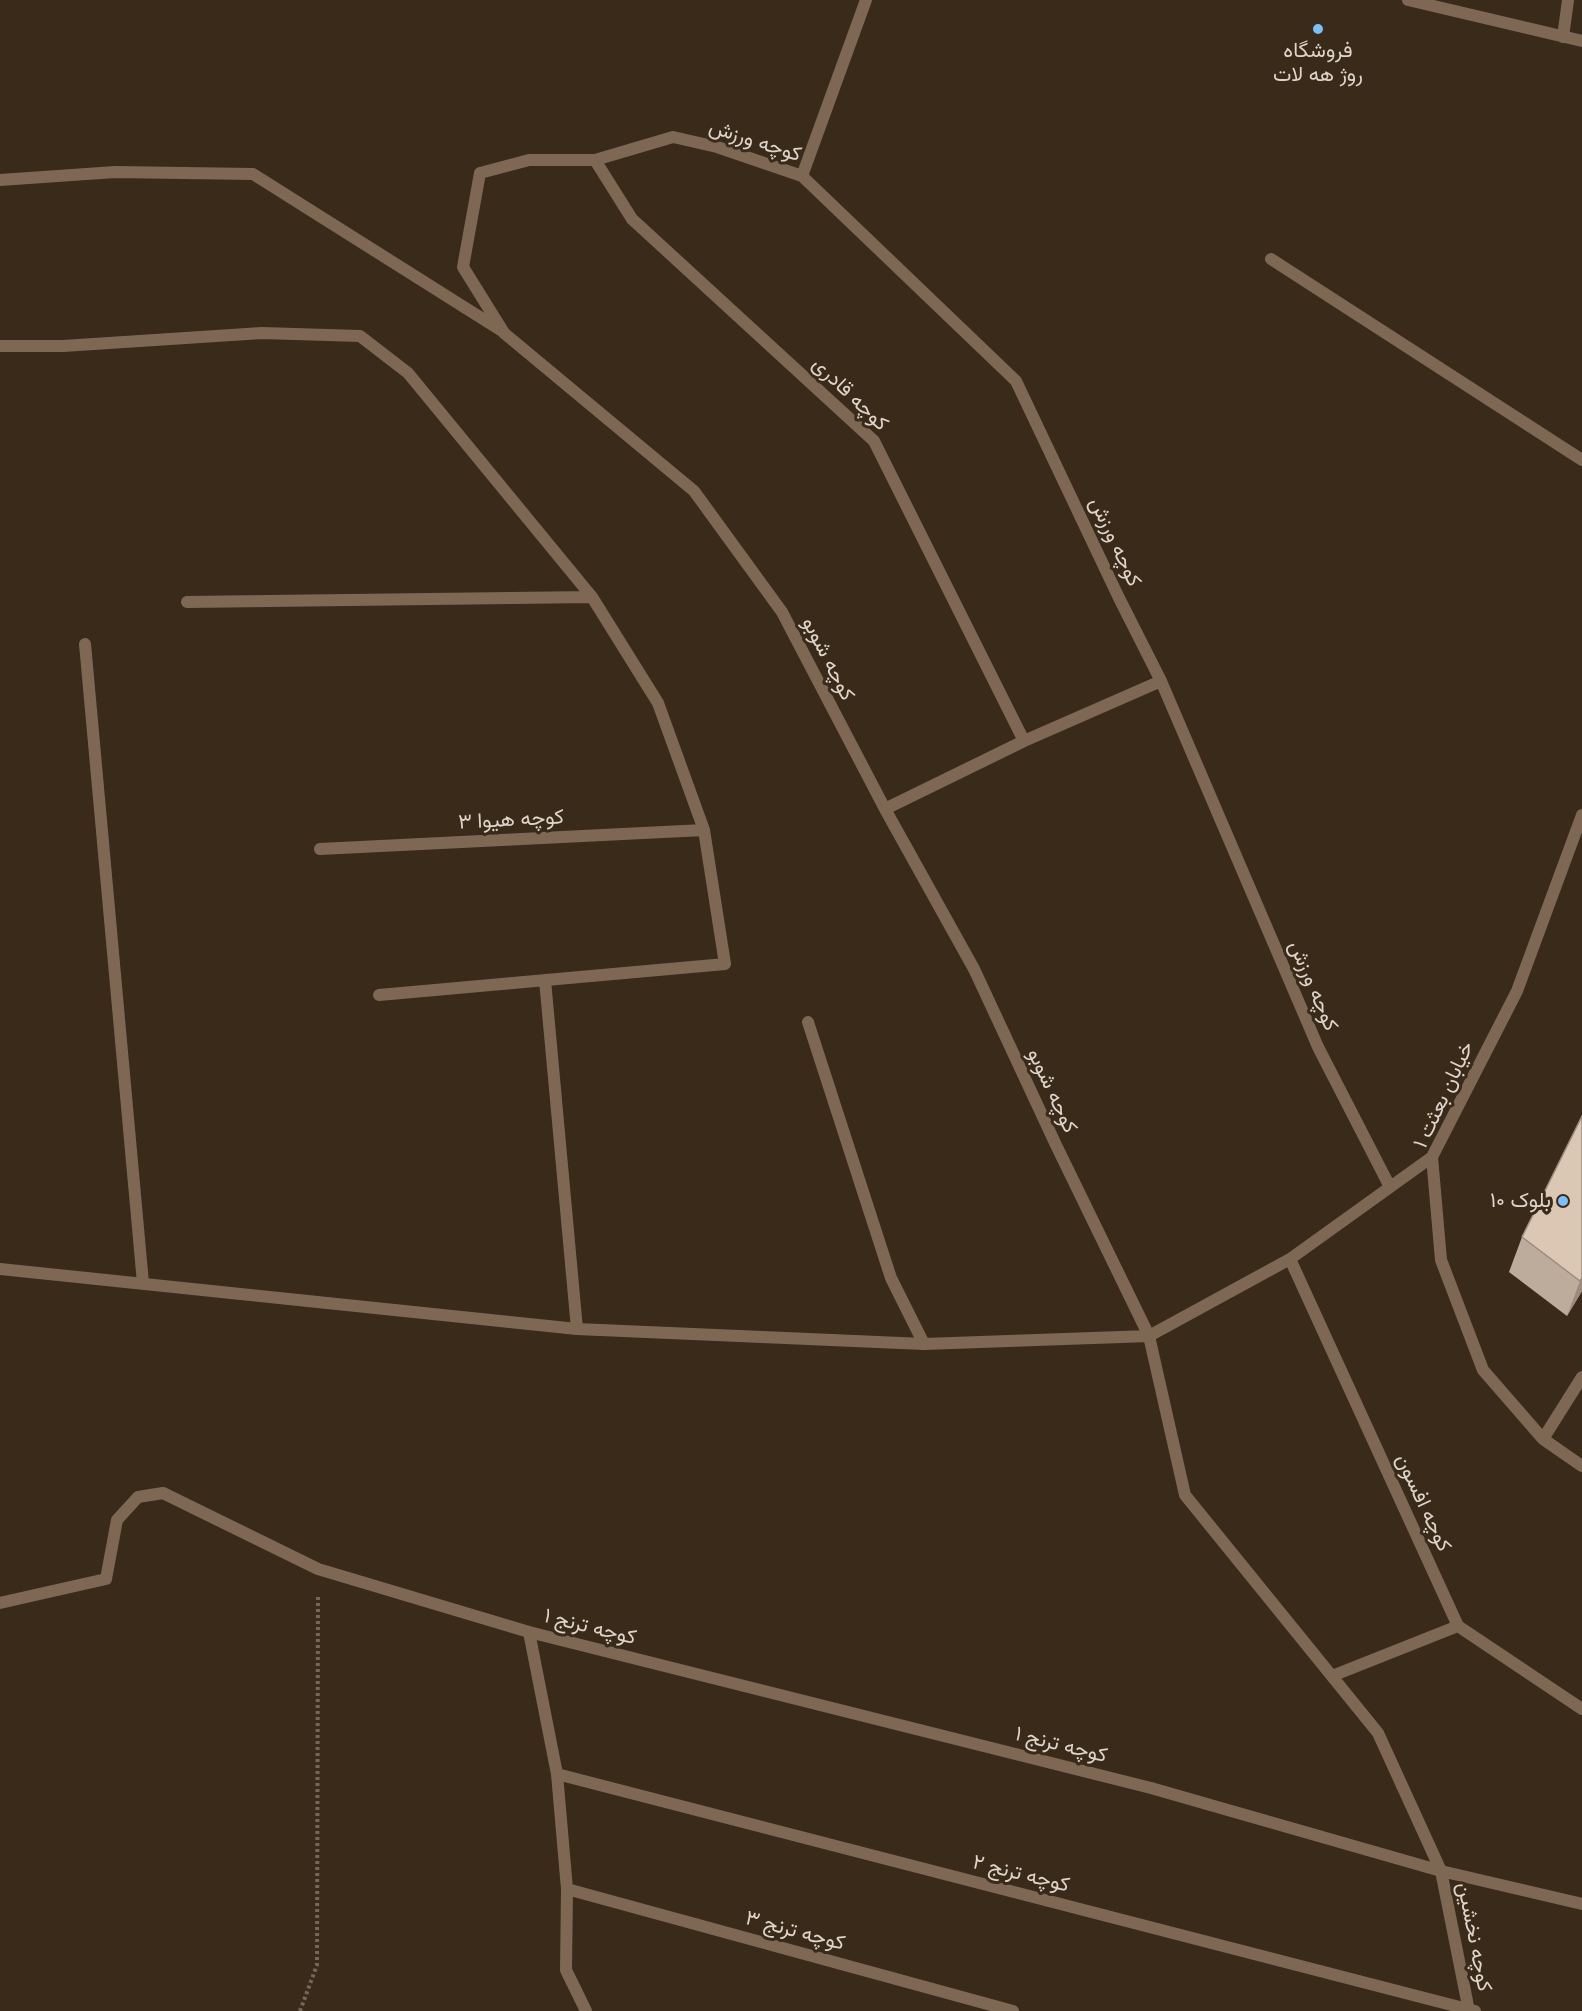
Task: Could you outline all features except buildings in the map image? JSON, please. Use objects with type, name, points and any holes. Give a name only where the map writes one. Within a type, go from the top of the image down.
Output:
[{"type":"street","points":[[802,176],[866,0]]},
{"type":"street","points":[[1408,0],[1582,41]]},
{"type":"street","points":[[1563,37],[1568,0]]},
{"type":"street","name":"کوچه ورزش","points":[[595,160],[673,137],[717,147],[802,176],[1016,381],[1161,681],[1318,1047],[1390,1187]]},
{"type":"street","name":"کوچه شوبو","points":[[595,160],[529,160],[480,172],[464,267],[504,333],[694,490],[782,612],[885,809],[974,969],[1149,1336],[1185,1495],[1332,1676]]},
{"type":"street","name":"کوچه قادری","points":[[595,160],[632,219],[874,441],[1024,741]]},
{"type":"street","points":[[0,180],[115,172],[253,174],[504,333]]},
{"type":"street","points":[[1271,259],[1582,460]]},
{"type":"street","points":[[0,346],[63,346],[262,333],[360,336],[408,373],[592,597],[658,703],[704,831],[725,964],[379,995]]},
{"type":"street","points":[[188,602],[592,597]]},
{"type":"street","points":[[85,644],[143,1283]]},
{"type":"street","points":[[885,809],[1024,741],[1161,681]]},
{"type":"street","name":"خیابان بعثت ۱","points":[[1582,815],[1517,992],[1432,1156],[1441,1260],[1483,1370],[1543,1439],[1582,1466]]},
{"type":"street","name":"کوچه هیوا ۳","points":[[320,849],[704,831]]},
{"type":"street","points":[[545,980],[577,1329]]},
{"type":"street","points":[[808,1022],[891,1278],[924,1344]]},
{"type":"street","points":[[0,1269],[577,1329],[924,1344],[1149,1336],[1290,1259],[1432,1156]]},
{"type":"street","name":"کوچه افسون","points":[[1290,1259],[1458,1626]]},
{"type":"street","points":[[1543,1439],[1582,1377]]},
{"type":"street","name":"کوچه ترنج ۱","points":[[0,1603],[106,1579],[117,1520],[138,1497],[163,1492],[318,1569],[529,1632],[1151,1788],[1441,1871],[1582,1904]]},
{"type":"street","points":[[1332,1676],[1458,1626],[1582,1709]]},
{"type":"street","points":[[529,1632],[557,1774],[567,1888],[566,1970],[586,2011]]},
{"type":"street","name":"کوچه نخشین","points":[[1332,1676],[1378,1733],[1441,1871],[1471,2010]]},
{"type":"street","name":"کوچه ترنج ۲","points":[[557,1774],[1471,2010]]},
{"type":"street","name":"کوچه ترنج ۳","points":[[567,1888],[1013,2011]]},
{"type":"path","points":[[300,2011],[317,1965],[318,1569]]},
{"type":"place","name":"فروشگاه روژ هه لات","points":[[1318,29]]},
{"type":"place","name":"بلوک ۱۰","points":[[1563,1201]]}]
